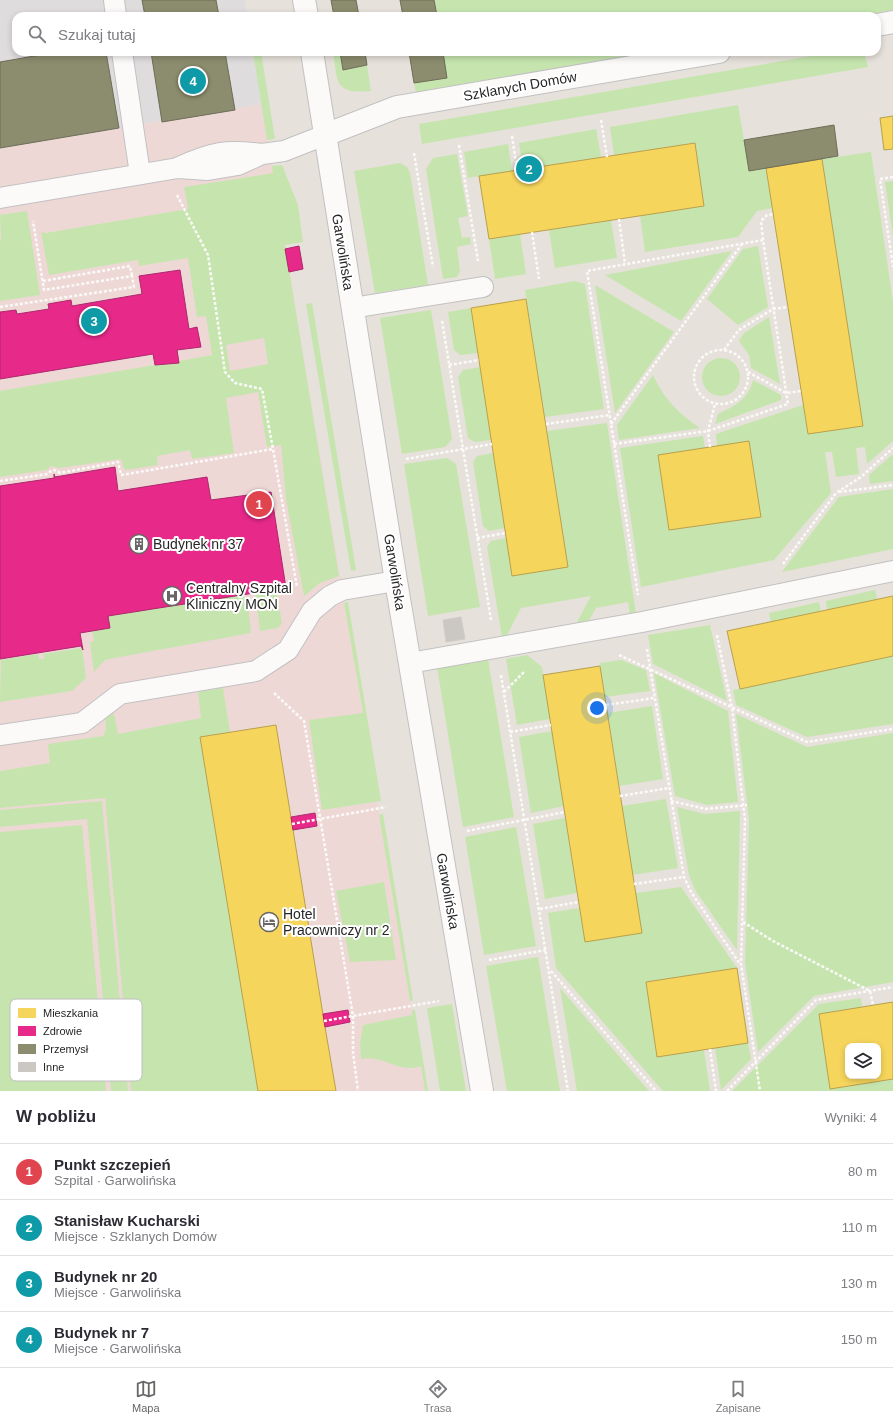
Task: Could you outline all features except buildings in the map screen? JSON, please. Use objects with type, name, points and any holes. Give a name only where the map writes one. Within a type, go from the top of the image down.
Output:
[{"type":"street","points":[[304,0],[306,12]]},
{"type":"street","points":[[881,24],[893,22]]},
{"type":"street","name":"Garwolińska","points":[[313,56],[396,581],[482,1091]]},
{"type":"street","name":"Szklanych Domów","points":[[325,135],[397,108],[696,56]]},
{"type":"lane","points":[[114,0],[116,12]]},
{"type":"lane","points":[[123,56],[140,174]]},
{"type":"lane","points":[[0,198],[178,168],[206,155],[236,150],[262,154],[284,151],[325,135]]},
{"type":"lane","points":[[352,308],[482,287]]},
{"type":"lane","points":[[410,664],[650,621],[893,571]]},
{"type":"lane","points":[[0,736],[82,723],[120,694],[256,671],[288,650],[312,611],[322,601],[342,590],[396,581]]},
{"type":"path","points":[[601,120],[607,157]]},
{"type":"path","points":[[512,136],[517,170]]},
{"type":"path","points":[[459,145],[482,287]]},
{"type":"path","points":[[414,153],[433,268]]},
{"type":"path","points":[[893,177],[880,179],[893,267]]},
{"type":"path","points":[[174,191],[208,255],[225,372],[235,384],[262,389],[303,625]]},
{"type":"path","points":[[28,194],[44,290],[132,276]]},
{"type":"path","points":[[614,444],[708,431],[788,404],[761,221],[767,214],[774,214]]},
{"type":"path","points":[[619,219],[625,264]]},
{"type":"path","points":[[532,232],[539,279]]},
{"type":"path","points":[[638,598],[587,271],[763,240]]},
{"type":"path","points":[[611,425],[742,243]]},
{"type":"path","points":[[0,307],[134,287],[130,266],[43,281]]},
{"type":"path","points":[[724,350],[739,330],[774,309],[788,307]]},
{"type":"path","points":[[442,320],[491,622]]},
{"type":"path","points":[[724,350],[732,352],[740,357],[748,372],[748,380],[742,396],[734,402],[725,405],[706,401],[699,395],[695,386],[694,372],[700,359],[707,353],[724,350]]},
{"type":"path","points":[[449,365],[479,360]]},
{"type":"path","points":[[748,372],[786,393],[801,390]]},
{"type":"path","points":[[710,447],[708,431],[715,404]]},
{"type":"path","points":[[546,424],[610,415]]},
{"type":"path","points":[[403,459],[492,444]]},
{"type":"path","points":[[779,569],[836,493],[861,477],[893,448]]},
{"type":"path","points":[[0,481],[48,474],[52,470],[60,473],[118,462],[120,475],[273,449]]},
{"type":"path","points":[[836,493],[893,485]]},
{"type":"path","points":[[477,538],[506,533]]},
{"type":"path","points":[[715,628],[732,708],[745,820],[741,964],[760,1091]]},
{"type":"path","points":[[646,646],[684,877],[691,892],[741,964]]},
{"type":"path","points":[[617,654],[807,742],[893,729]]},
{"type":"path","points":[[504,692],[528,670]]},
{"type":"path","points":[[256,671],[271,690],[304,720],[354,1016],[353,1052],[358,1091]]},
{"type":"path","points":[[500,671],[550,970],[568,1091]]},
{"type":"path","points":[[606,705],[654,698]]},
{"type":"path","points":[[510,732],[551,725]]},
{"type":"path","points":[[620,796],[669,788]]},
{"type":"path","points":[[671,801],[706,809],[747,805]]},
{"type":"path","points":[[292,824],[386,807]]},
{"type":"path","points":[[464,832],[565,812]]},
{"type":"path","points":[[634,884],[684,877]]},
{"type":"path","points":[[540,909],[578,902]]},
{"type":"path","points":[[743,922],[773,941],[870,991]]},
{"type":"path","points":[[484,960],[546,950]]},
{"type":"path","points":[[550,970],[656,1091]]},
{"type":"path","points":[[727,1091],[816,1000],[893,987]]},
{"type":"path","points":[[870,991],[873,1005]]},
{"type":"path","points":[[324,1021],[443,1001]]},
{"type":"path","points":[[710,1049],[716,1091]]},
{"type":"shaded area","points":[[0,0],[245,0],[246,12],[12,12],[12,56],[254,56],[262,104],[0,148]]},
{"type":"shaded area","name":"Centralny Szpital Kliniczny MON","points":[[262,104],[425,1091],[0,1091],[0,148]]},
{"type":"green space","points":[[434,0],[893,0],[893,10],[881,12],[436,12]]},
{"type":"green space","points":[[254,56],[262,56],[275,139],[267,140]]},
{"type":"green space","points":[[334,56],[341,56],[343,70],[367,65],[371,91],[350,91],[344,88],[337,79]]},
{"type":"green space","points":[[444,56],[628,56],[416,93],[414,83],[447,78]]},
{"type":"green space","points":[[811,56],[865,56],[868,67],[422,144],[419,124]]},
{"type":"green space","points":[[738,105],[749,170],[766,168],[773,208],[757,211],[738,237],[645,252],[640,215],[704,206],[695,143],[614,155],[610,127]]},
{"type":"green space","points":[[596,129],[601,157],[523,169],[519,143]]},
{"type":"green space","points":[[508,144],[512,171],[468,178],[464,152]]},
{"type":"green space","points":[[871,152],[893,302],[893,441],[867,464],[865,447],[856,448],[859,474],[836,477],[832,452],[825,452],[831,493],[774,560],[641,587],[620,448],[703,436],[705,448],[658,455],[670,530],[761,517],[749,442],[717,446],[716,434],[803,405],[808,434],[863,426],[822,159]]},
{"type":"green space","points":[[457,154],[468,216],[458,218],[462,238],[470,237],[471,244],[457,247],[460,271],[457,277],[443,279],[426,169],[433,158]]},
{"type":"green space","points":[[400,163],[407,167],[410,173],[428,285],[375,293],[354,171]]},
{"type":"green space","points":[[282,165],[298,205],[303,242],[285,245],[339,576],[320,583],[304,596],[286,499],[281,445],[267,447],[258,392],[226,398],[234,453],[192,459],[190,450],[157,456],[158,465],[126,470],[123,467],[121,459],[60,468],[51,466],[47,470],[0,477],[0,391],[155,365],[179,363],[179,361],[212,355],[206,316],[197,317],[188,258],[139,266],[138,260],[49,275],[41,232],[46,233],[188,209],[184,187],[273,173],[272,166]],"holes":[[[264,338],[268,364],[230,371],[226,345]]]},
{"type":"green space","points":[[893,181],[893,236],[885,182]]},
{"type":"green space","points":[[27,211],[40,295],[0,301],[0,215]]},
{"type":"green space","points":[[611,220],[617,258],[555,268],[549,230]]},
{"type":"green space","points":[[520,234],[526,274],[495,279],[489,239]]},
{"type":"green space","points":[[758,246],[768,307],[738,325],[707,299],[743,249]]},
{"type":"green space","points":[[732,251],[681,321],[605,275]]},
{"type":"green space","points":[[575,281],[585,284],[604,409],[545,417],[525,290]]},
{"type":"green space","points":[[595,285],[674,332],[615,413]]},
{"type":"green space","points":[[312,303],[356,570],[351,571],[306,304]]},
{"type":"green space","points":[[471,308],[478,353],[460,355],[454,350],[448,312]]},
{"type":"green space","points":[[431,310],[452,439],[445,447],[402,454],[380,318]]},
{"type":"green space","points":[[769,317],[780,384],[751,368],[749,355],[739,341],[744,333]]},
{"type":"green space","points":[[717,358],[725,358],[735,363],[739,370],[739,384],[735,391],[725,396],[717,396],[707,391],[705,388],[702,381],[702,373],[707,363],[710,361]]},
{"type":"green space","points":[[480,367],[491,440],[475,442],[468,438],[458,377],[463,370]]},
{"type":"green space","points":[[653,375],[657,384],[672,405],[700,428],[619,440],[617,425]]},
{"type":"green space","points":[[753,380],[781,395],[781,400],[715,424],[718,414],[740,402],[748,393]]},
{"type":"green space","points":[[607,423],[636,614],[630,615],[628,602],[596,608],[588,622],[576,624],[591,596],[521,608],[506,637],[502,637],[487,547],[491,541],[507,538],[568,567],[547,431]]},
{"type":"green space","points":[[493,453],[505,528],[489,531],[483,526],[473,462],[477,456]]},
{"type":"green space","points":[[893,454],[893,481],[870,484],[869,475]]},
{"type":"green space","points":[[447,458],[456,464],[480,607],[428,616],[404,464]]},
{"type":"green space","points":[[893,489],[893,549],[782,572],[839,497]]},
{"type":"green space","points":[[276,589],[282,623],[278,628],[260,631],[255,592]]},
{"type":"green space","points":[[875,590],[877,599],[827,610],[826,601]]},
{"type":"green space","points":[[244,594],[245,604],[248,604],[251,633],[109,659],[105,660],[94,672],[90,642],[94,641],[92,631],[110,628],[108,616]]},
{"type":"green space","points":[[348,602],[381,801],[322,810],[309,720],[363,713],[344,603]]},
{"type":"green space","points":[[819,602],[821,611],[771,622],[769,613]]},
{"type":"green space","points":[[710,625],[727,701],[653,664],[648,635]]},
{"type":"green space","points":[[82,648],[86,678],[72,691],[0,702],[1,660],[38,654],[39,659],[44,659],[43,654]]},
{"type":"green space","points":[[527,655],[542,667],[550,719],[517,725],[506,659]]},
{"type":"green space","points":[[893,656],[893,724],[807,737],[736,705],[733,690]]},
{"type":"green space","points":[[488,659],[514,817],[463,827],[437,667]]},
{"type":"green space","points":[[621,660],[646,670],[650,691],[605,697],[600,663]]},
{"type":"green space","points":[[654,673],[728,711],[738,802],[707,805],[675,796]]},
{"type":"green space","points":[[223,688],[230,732],[200,737],[258,1091],[131,1091],[130,1081],[142,1081],[142,999],[123,999],[105,798],[0,808],[0,771],[50,763],[48,744],[103,736],[106,729],[105,716],[114,714],[118,734],[201,718],[198,692]]},
{"type":"green space","points":[[652,706],[663,779],[619,786],[608,713]]},
{"type":"green space","points":[[736,714],[807,747],[893,733],[893,982],[814,996],[758,1052],[745,963],[749,819]]},
{"type":"green space","points":[[552,731],[564,806],[531,813],[519,737]]},
{"type":"green space","points":[[666,799],[678,868],[632,875],[622,806]]},
{"type":"green space","points":[[102,801],[120,999],[103,999],[87,819],[0,827],[0,810]]},
{"type":"green space","points":[[677,807],[705,814],[740,811],[737,950],[695,890],[689,875]]},
{"type":"green space","points":[[383,814],[413,1000],[410,1001],[379,815]]},
{"type":"green space","points":[[565,818],[577,893],[545,899],[533,824]]},
{"type":"green space","points":[[82,825],[98,999],[10,999],[10,1081],[105,1081],[106,1091],[0,1091],[0,832]]},
{"type":"green space","points":[[516,827],[536,946],[484,955],[465,837]]},
{"type":"green space","points":[[384,882],[396,960],[350,962],[336,891]]},
{"type":"green space","points":[[681,887],[737,968],[646,982],[657,1057],[704,1050],[710,1091],[663,1091],[556,968],[548,913],[579,908],[585,942],[641,933],[635,893]]},
{"type":"green space","points":[[538,957],[560,1091],[507,1091],[486,966]]},
{"type":"green space","points":[[560,988],[649,1091],[577,1091]]},
{"type":"green space","points":[[861,998],[862,1007],[819,1014],[830,1088],[893,1079],[893,1091],[732,1091],[819,1004]]},
{"type":"green space","points":[[452,1004],[466,1091],[440,1091],[427,1008]]},
{"type":"green space","points":[[412,1010],[415,1010],[428,1091],[425,1091],[421,1066],[405,1068],[376,1059],[361,1059],[360,1043],[363,1025],[412,1015]]},
{"type":"green space","points":[[748,1043],[751,1059],[721,1090],[715,1048]]},
{"type":"green space","points":[[110,1081],[127,1081],[128,1091],[111,1091]]},
{"type":"place","name":"Budynek nr 7","points":[[193,81]]},
{"type":"place","name":"Stanisław Kucharski","points":[[529,169]]},
{"type":"place","name":"Budynek nr 20","points":[[94,321]]},
{"type":"place","name":"Punkt szczepień","points":[[259,504]]},
{"type":"place","name":"Budynek nr 37","points":[[139,544]]},
{"type":"place","name":"Centralny Szpital Kliniczny MON","points":[[172,596]]},
{"type":"place","name":"Hotel Pracowniczy nr 2","points":[[269,922]]}]
